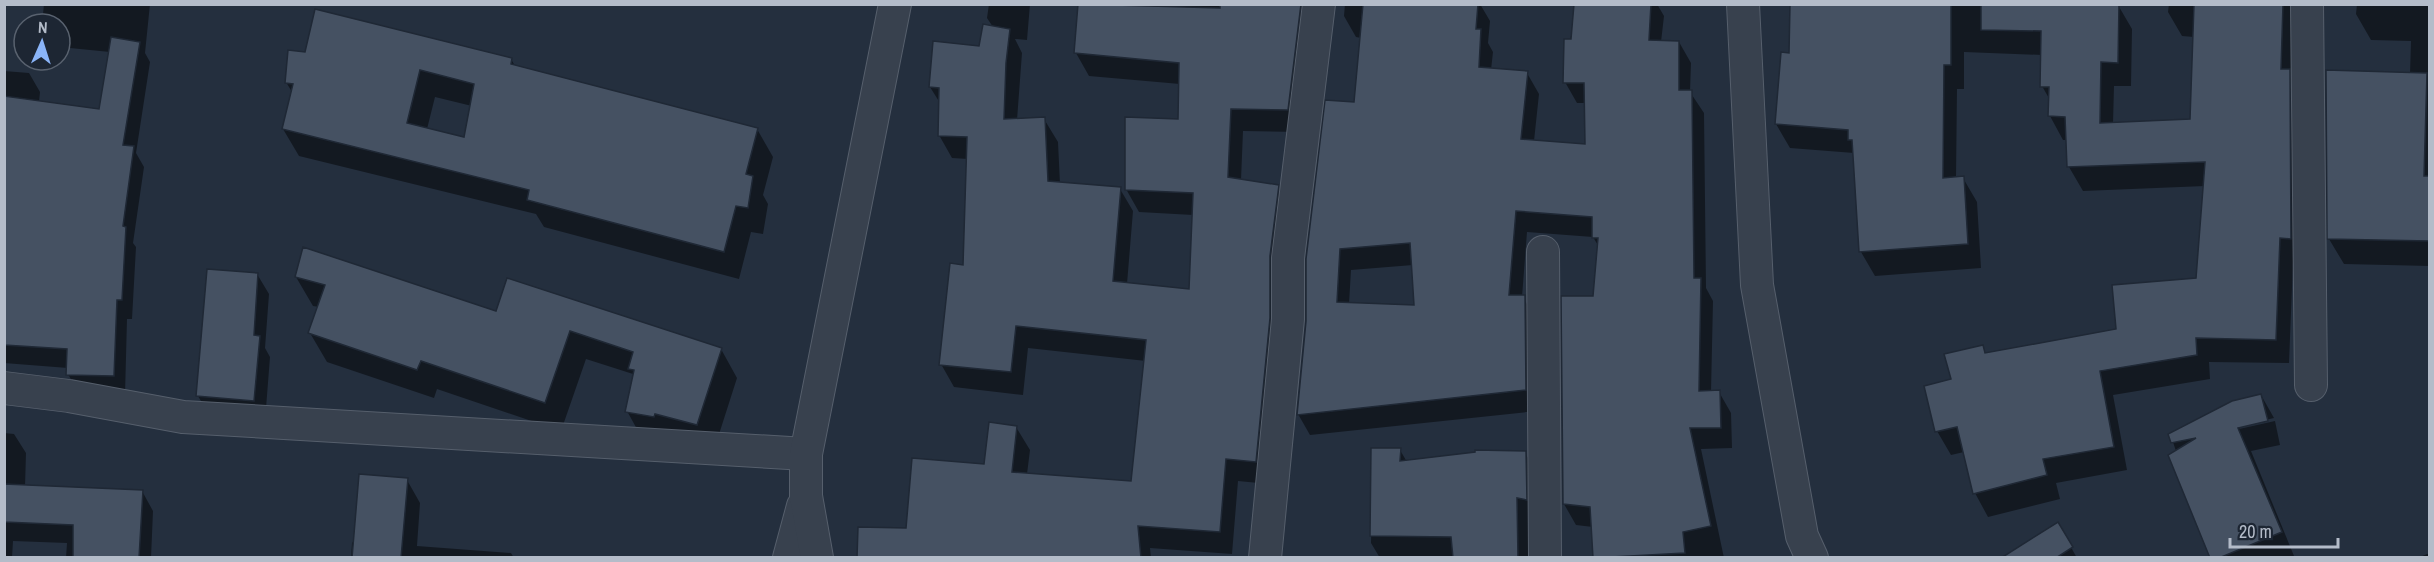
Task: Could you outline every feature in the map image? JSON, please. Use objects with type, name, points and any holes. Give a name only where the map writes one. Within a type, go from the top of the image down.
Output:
[{"type":"street","points":[[817,558],[806,496],[806,454],[895,4]]},
{"type":"street","points":[[1265,558],[1288,319],[1288,258],[1319,4]]},
{"type":"street","points":[[1743,4],[1757,285],[1802,536],[1812,558]]},
{"type":"street","points":[[2307,4],[2311,386]]},
{"type":"street","points":[[1543,252],[1545,558]]},
{"type":"street","points":[[4,388],[69,396],[183,417],[806,454]]},
{"type":"street","points":[[789,558],[806,496]]},
{"type":"building","points":[[1078,4],[1220,8],[1220,4],[1301,4],[1288,110],[1231,109],[1228,177],[1279,185],[1270,256],[1270,318],[1256,462],[1226,459],[1220,532],[1138,526],[1141,558],[857,558],[858,527],[906,528],[912,458],[984,464],[989,422],[1017,426],[1012,472],[1131,481],[1146,340],[1016,326],[1011,372],[939,365],[950,263],[963,265],[967,137],[938,136],[939,88],[929,87],[933,41],[979,46],[983,24],[1010,29],[1004,119],[1045,117],[1048,181],[1121,187],[1113,281],[1189,289],[1193,193],[1125,190],[1125,117],[1178,119],[1179,63],[1074,53]]},
{"type":"building","points":[[1363,4],[1478,4],[1476,29],[1481,29],[1479,67],[1528,71],[1521,139],[1585,144],[1584,83],[1563,83],[1564,39],[1571,39],[1574,4],[1651,4],[1649,40],[1679,41],[1679,90],[1692,90],[1694,278],[1701,278],[1699,391],[1720,390],[1721,428],[1690,428],[1711,526],[1683,532],[1685,553],[1593,558],[1590,507],[1563,504],[1561,296],[1593,296],[1598,238],[1592,238],[1592,217],[1516,211],[1509,295],[1525,295],[1526,390],[1297,415],[1306,321],[1306,259],[1325,100],[1354,102]],"holes":[[[1410,243],[1414,305],[1337,302],[1340,249]]]},
{"type":"building","points":[[1790,4],[1951,4],[1951,65],[1944,65],[1943,178],[1964,176],[1968,244],[1859,252],[1852,140],[1848,140],[1848,130],[1775,124],[1781,52],[1789,53]]},
{"type":"building","points":[[1981,4],[2119,4],[2118,63],[2101,62],[2100,123],[2190,119],[2194,4],[2283,4],[2281,69],[2290,69],[2291,239],[2280,238],[2276,340],[2196,338],[2197,355],[2100,371],[2114,447],[2043,459],[2047,475],[1973,494],[1957,427],[1935,432],[1924,386],[1951,379],[1944,354],[1983,345],[1985,353],[2116,329],[2112,285],[2196,278],[2205,162],[2067,167],[2065,117],[2048,116],[2049,87],[2040,87],[2041,31],[1981,30]]},
{"type":"building","points":[[315,9],[512,58],[511,64],[758,128],[746,174],[753,176],[748,208],[736,206],[724,252],[527,200],[529,190],[282,129],[293,84],[285,83],[288,50],[305,52]],"holes":[[[420,70],[474,84],[464,137],[407,123]]]},
{"type":"building","points":[[111,37],[140,42],[123,145],[134,146],[123,226],[126,227],[122,300],[117,300],[114,376],[66,375],[67,349],[4,345],[4,96],[99,109]]},
{"type":"building","points":[[2326,70],[2427,73],[2424,176],[2430,176],[2430,241],[2327,239]]},
{"type":"building","points":[[303,247],[496,311],[507,278],[722,348],[697,425],[655,414],[654,417],[625,412],[634,370],[628,369],[633,352],[570,331],[545,403],[421,361],[417,370],[308,333],[325,285],[295,277]]},
{"type":"building","points":[[207,269],[258,273],[254,335],[260,336],[254,401],[196,396]]},
{"type":"building","points":[[2261,394],[2268,421],[2238,428],[2282,532],[2219,558],[2210,558],[2168,455],[2196,438],[2171,443],[2168,434],[2232,401]]},
{"type":"building","points":[[1371,448],[1401,448],[1400,461],[1475,452],[1475,450],[1526,451],[1527,500],[1517,498],[1518,558],[1453,558],[1451,537],[1370,536]]},
{"type":"building","points":[[359,474],[408,478],[401,558],[352,558]]},
{"type":"building","points":[[4,484],[143,490],[139,558],[73,558],[73,525],[4,522]]},
{"type":"building","points":[[2058,522],[2073,547],[2056,558],[2001,558]]}]
